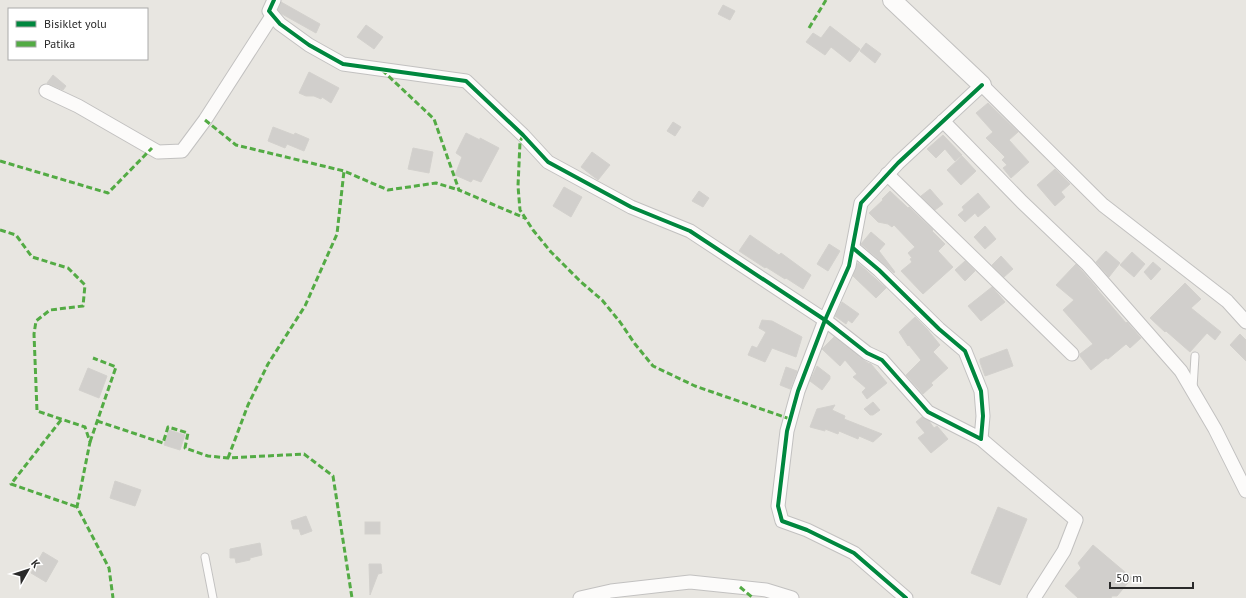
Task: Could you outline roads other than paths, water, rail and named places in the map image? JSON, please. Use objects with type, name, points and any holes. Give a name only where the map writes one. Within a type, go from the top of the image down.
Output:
[{"type":"street","points":[[274,0],[269,11],[280,24],[309,45],[343,64],[466,81],[523,135],[548,162],[631,207],[690,231],[825,320],[867,353],[882,360],[928,412],[981,439],[1076,520],[1064,551],[1034,598]]},
{"type":"street","points":[[892,0],[982,85],[1103,205],[1227,301],[1246,322]]},
{"type":"street","points":[[46,91],[78,106],[158,152],[182,152],[205,120],[272,16]]},
{"type":"street","points":[[906,598],[854,553],[807,530],[782,520],[778,506],[786,431],[798,391],[825,320],[849,266],[861,203],[887,174],[982,85]]},
{"type":"street","points":[[943,122],[1022,202],[1088,264],[1181,371],[1215,429],[1246,491]]},
{"type":"street","points":[[887,174],[1072,354]]},
{"type":"street","points":[[853,248],[879,270],[939,329],[965,351],[981,391],[983,416],[981,439]]},
{"type":"street","points":[[580,598],[611,591],[690,582],[766,590],[792,598]]},
{"type":"lane","points":[[1192,390],[1195,356]]},
{"type":"lane","points":[[205,557],[213,598]]}]
